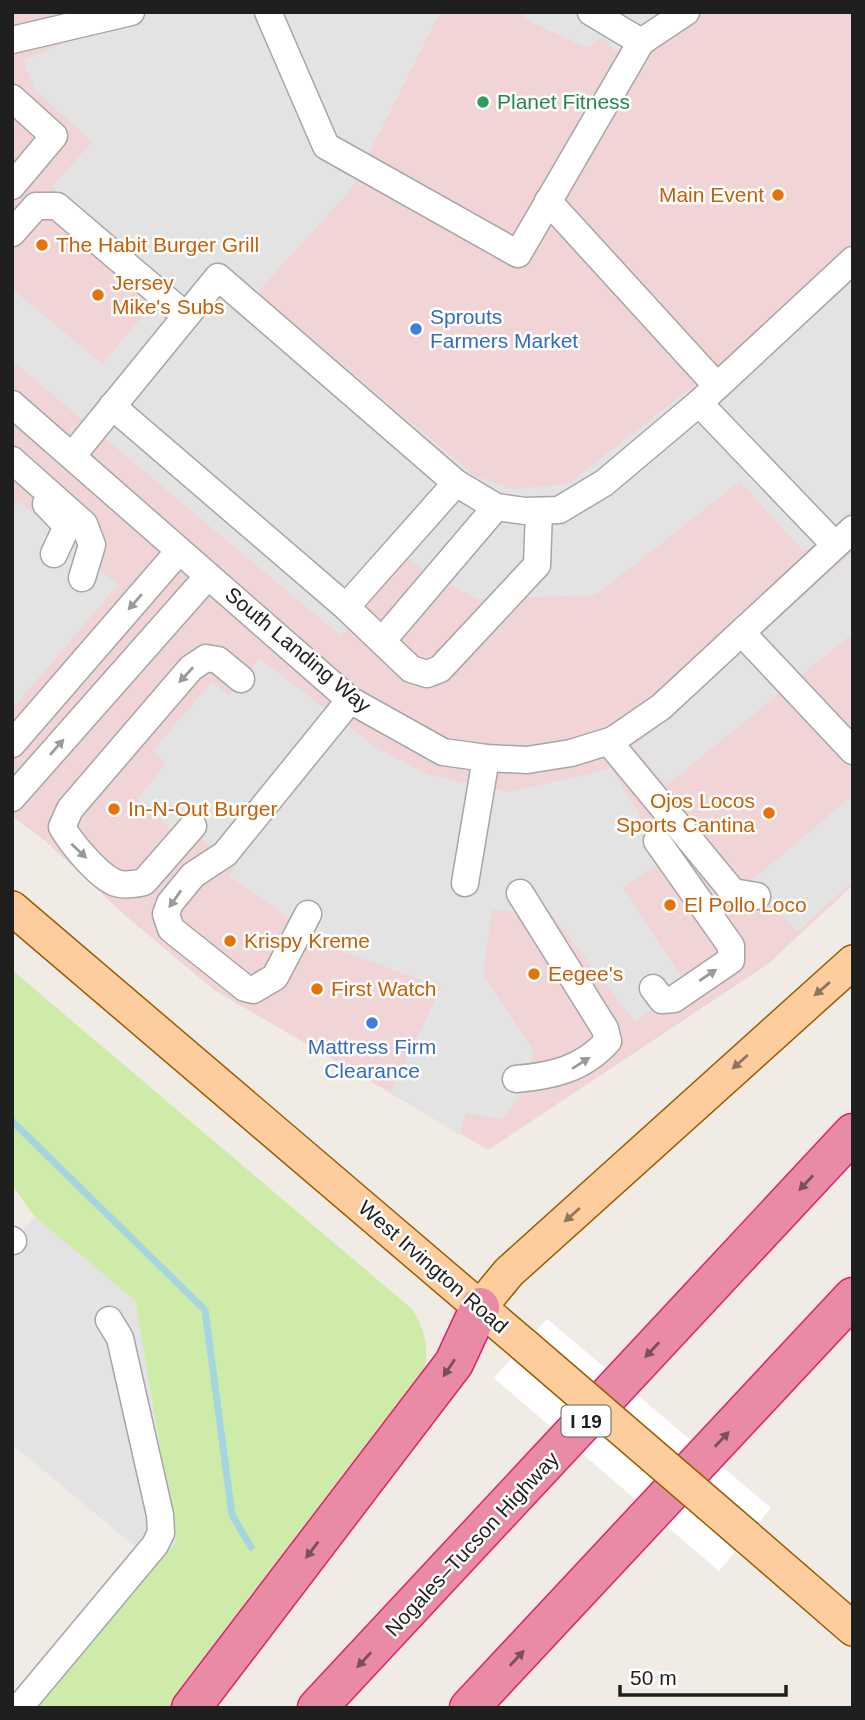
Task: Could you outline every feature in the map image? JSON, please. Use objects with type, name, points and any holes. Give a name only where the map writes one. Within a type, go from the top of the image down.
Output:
[{"type":"highway","name":"Nogales–Tucson Highway","points":[[317,1708],[853,1133]]},
{"type":"highway","points":[[470,1708],[853,1297]]},
{"type":"highway","points":[[191,1708],[454,1363],[480,1307]]},
{"type":"main road","name":"West Irvington Road","points":[[12,908],[853,1629]]},
{"type":"main road","points":[[480,1307],[509,1272],[853,962]]},
{"type":"street","points":[[12,40],[131,12]]},
{"type":"street","points":[[268,12],[326,146],[518,254],[640,41],[686,12]]},
{"type":"street","points":[[591,12],[640,41]]},
{"type":"street","points":[[12,98],[54,136],[12,186]]},
{"type":"street","points":[[548,201],[708,395],[844,537]]},
{"type":"street","points":[[12,233],[36,206],[57,206],[186,317]]},
{"type":"street","points":[[72,456],[218,277],[456,483],[496,507],[559,510],[604,484],[708,395],[853,260]]},
{"type":"street","name":"South Landing Way","points":[[12,404],[351,700],[443,751],[486,758],[527,760],[571,753],[609,741],[661,707],[844,537]]},
{"type":"street","points":[[112,406],[346,607],[411,669],[427,674],[440,669],[537,565],[539,511]]},
{"type":"street","points":[[16,464],[29,489],[65,521],[67,526],[54,554]]},
{"type":"street","points":[[16,464],[84,524],[92,545],[82,578]]},
{"type":"street","points":[[346,607],[456,483]]},
{"type":"street","points":[[382,641],[496,507]]},
{"type":"street","points":[[12,744],[179,551]]},
{"type":"street","points":[[12,798],[208,576]]},
{"type":"street","points":[[742,633],[853,751]]},
{"type":"street","points":[[193,826],[144,883],[130,884],[114,882],[72,845],[62,827],[70,809],[191,668],[206,658],[218,660],[241,679]]},
{"type":"street","points":[[308,914],[275,977],[260,989],[245,988],[171,929],[166,914],[170,903],[193,876],[225,853],[351,700]]},
{"type":"street","points":[[609,741],[733,892],[757,896]]},
{"type":"street","points":[[465,883],[486,758]]},
{"type":"street","points":[[653,988],[662,1000],[674,999],[731,960],[731,946],[657,841]]},
{"type":"street","points":[[516,1079],[548,1076],[572,1069],[599,1051],[608,1041],[606,1028],[520,892]]},
{"type":"street","points":[[19,1708],[155,1545],[160,1533],[160,1515],[120,1338],[109,1320]]},
{"type":"shaded area","points":[[12,12],[853,12],[853,885],[768,964],[488,1150],[214,990],[127,917],[43,839],[12,816]]},
{"type":"shaded area","points":[[143,12],[440,12],[351,189],[257,293],[475,476],[512,489],[568,484],[762,332],[853,246],[853,509],[804,552],[740,481],[596,595],[478,599],[432,576],[406,558],[341,636],[12,361],[12,289],[102,364],[161,294],[149,274],[52,187],[92,142],[35,90],[23,60]]},
{"type":"shaded area","points":[[522,12],[696,12],[614,51],[603,37],[587,48],[526,20]]},
{"type":"shaded area","points":[[19,501],[118,585],[12,709],[12,509]]},
{"type":"shaded area","points":[[853,552],[853,633],[667,785],[633,747]]},
{"type":"shaded area","points":[[260,659],[377,748],[429,775],[510,792],[611,768],[666,859],[623,887],[686,983],[635,1022],[553,916],[492,910],[483,974],[533,1049],[528,1086],[502,1119],[466,1113],[459,1135],[391,1092],[441,987],[330,947],[228,876],[235,868],[185,825],[176,834],[137,800],[166,763],[152,751],[212,682],[229,695]]},
{"type":"shaded area","points":[[853,795],[853,881],[797,932],[752,880]]},
{"type":"shaded area","points":[[35,1217],[135,1301],[176,1542],[157,1565],[12,1444],[12,1244]]},
{"type":"green space","points":[[12,970],[412,1309],[426,1342],[422,1378],[174,1708],[38,1708],[176,1542],[135,1301],[35,1217],[12,1185]]},
{"type":"pier","points":[[547,1319],[771,1508],[719,1571],[494,1378]]},
{"type":"waterway","points":[[12,1121],[205,1310],[232,1515],[251,1547]]},
{"type":"place","name":"Planet Fitness","points":[[483,102]]},
{"type":"place","name":"Main Event","points":[[778,195]]},
{"type":"place","name":"The Habit Burger Grill","points":[[42,245]]},
{"type":"place","name":"Jersey Mike's Subs","points":[[98,295]]},
{"type":"place","name":"Sprouts Farmers Market","points":[[416,329]]},
{"type":"place","name":"In-N-Out Burger","points":[[114,809]]},
{"type":"place","name":"Ojos Locos Sports Cantina","points":[[769,813]]},
{"type":"place","name":"El Pollo Loco","points":[[670,905]]},
{"type":"place","name":"Krispy Kreme","points":[[230,941]]},
{"type":"place","name":"Eegee's","points":[[534,974]]},
{"type":"place","name":"First Watch","points":[[317,989]]},
{"type":"place","name":"Mattress Firm Clearance","points":[[372,1023]]}]
